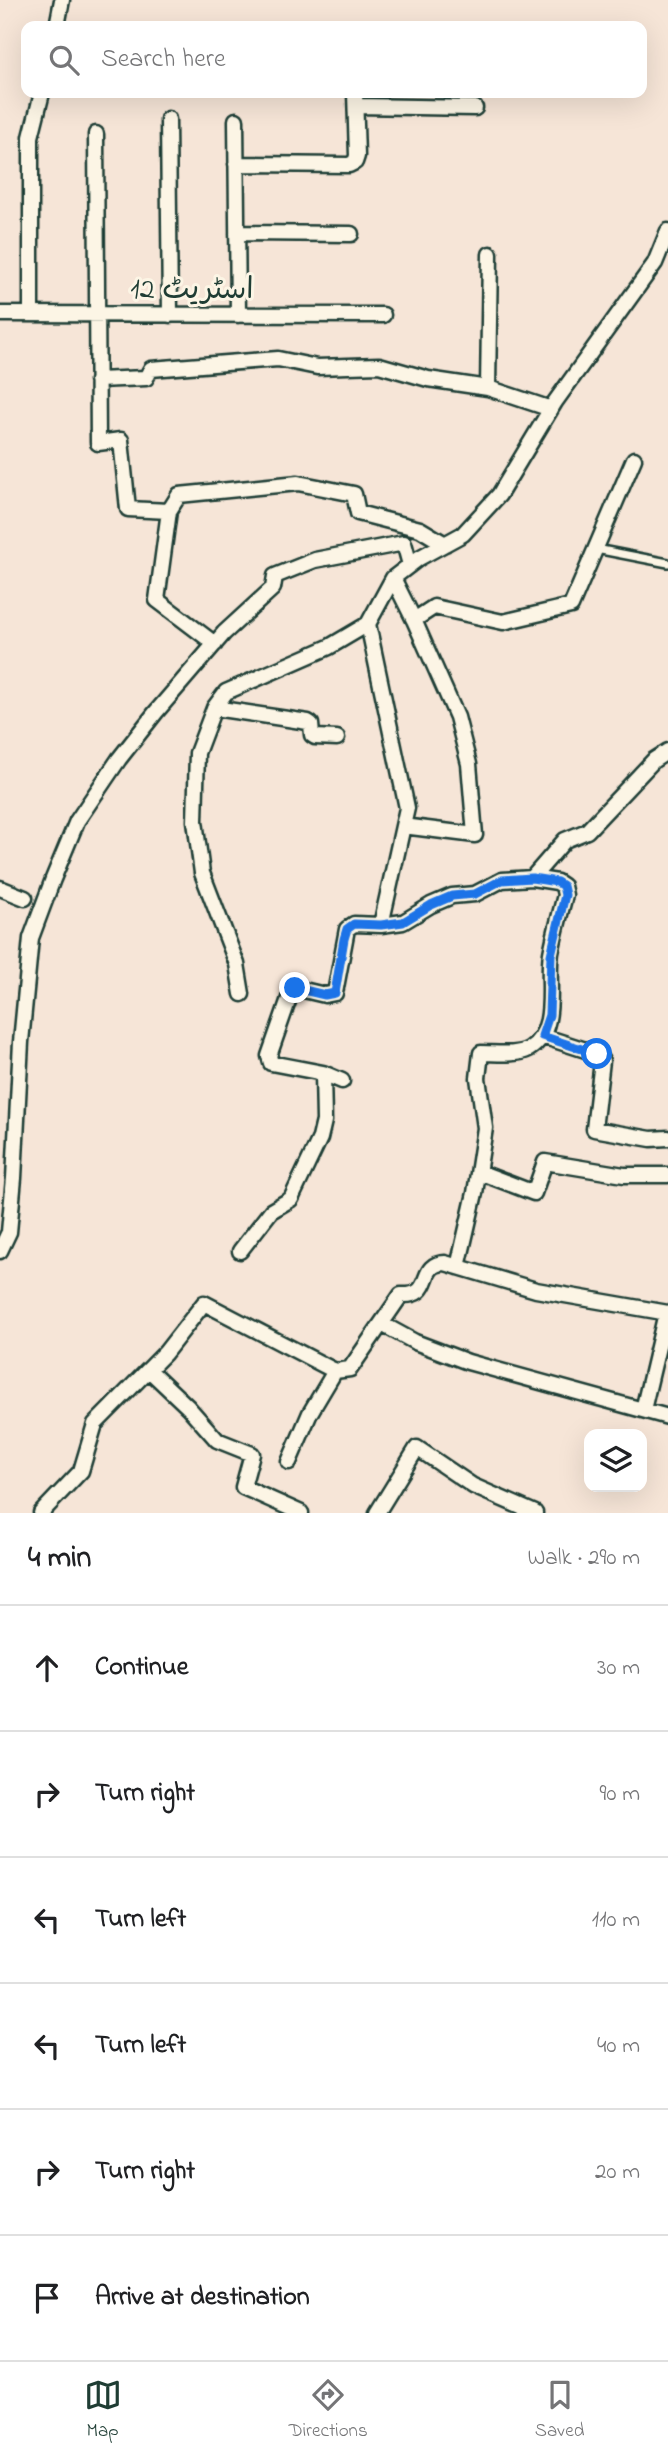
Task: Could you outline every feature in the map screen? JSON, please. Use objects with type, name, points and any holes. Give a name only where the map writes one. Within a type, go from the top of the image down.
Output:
[{"type":"street","points":[[58,21],[62,0]]},
{"type":"street","points":[[31,314],[31,137],[41,98]]},
{"type":"street","points":[[236,164],[349,165],[355,162],[355,99],[475,108]]},
{"type":"street","points":[[168,119],[170,315]]},
{"type":"street","points":[[236,120],[238,315]]},
{"type":"street","points":[[96,134],[98,443],[121,440],[128,509],[169,511]]},
{"type":"street","points":[[242,994],[237,964],[202,873],[195,821],[197,753],[214,708],[226,692],[330,647],[368,624],[393,578],[463,534],[499,495],[551,409],[655,263],[668,231]]},
{"type":"street","points":[[237,233],[351,234]]},
{"type":"street","points":[[488,388],[490,254]]},
{"type":"street","name":"اسٹریٹ 12","points":[[0,314],[383,315]]},
{"type":"street","points":[[97,380],[146,378],[151,369],[278,359],[317,367],[379,365],[428,379],[488,388],[551,409]]},
{"type":"street","points":[[414,620],[434,607],[503,622],[571,606],[634,459]]},
{"type":"street","points":[[215,644],[157,600],[169,511],[179,495],[298,483],[354,494],[358,513],[420,529],[445,544]]},
{"type":"street","points":[[0,1251],[9,1232],[18,1124],[21,1042],[32,938],[77,821],[141,731],[215,644],[273,588],[275,576],[315,560],[404,543],[410,565]]},
{"type":"street","points":[[393,578],[457,717],[469,764],[475,835],[402,826]]},
{"type":"street","points":[[368,624],[407,808],[381,925]]},
{"type":"street","points":[[214,708],[307,722],[311,724],[312,735],[315,737],[337,738]]},
{"type":"street","points":[[532,878],[565,840],[587,831],[653,760],[668,751]]},
{"type":"street","points":[[342,1081],[323,1073],[271,1063],[269,1056],[291,992],[295,988],[333,995],[339,978],[347,929],[354,924],[381,925],[403,922],[452,896],[475,894],[502,880],[532,878],[557,882],[563,886],[565,895],[551,955],[549,1015],[542,1036],[530,1048],[517,1053],[481,1053],[478,1078],[485,1128],[479,1172],[458,1267]]},
{"type":"street","points":[[0,888],[25,898]]},
{"type":"street","points":[[542,1036],[597,1054],[602,1060],[594,1129],[651,1139],[668,1138]]},
{"type":"street","points":[[240,1251],[271,1211],[291,1199],[315,1149],[324,1121],[323,1073]]},
{"type":"street","points":[[479,1172],[534,1193],[545,1162],[624,1175],[668,1175]]},
{"type":"street","points":[[41,1513],[80,1471],[95,1424],[165,1353],[204,1303],[335,1371],[350,1369],[401,1295],[418,1292],[430,1268],[438,1263],[536,1290],[667,1313],[643,1410]]},
{"type":"street","points":[[382,1324],[415,1342],[468,1362],[668,1417]]},
{"type":"street","points":[[149,1370],[188,1407],[216,1440],[252,1454],[243,1487],[301,1513]]},
{"type":"street","points":[[289,1462],[310,1413],[335,1371]]},
{"type":"street","points":[[377,1513],[417,1448],[473,1486],[535,1513]]},
{"type":"lane","points":[[596,548],[668,563]]},
{"type":"route","points":[[295,988],[331,996],[335,993],[344,939],[347,929],[354,924],[381,925],[403,922],[452,896],[475,894],[502,880],[532,878],[557,882],[563,886],[565,895],[551,955],[549,1015],[542,1036],[597,1054]]}]
